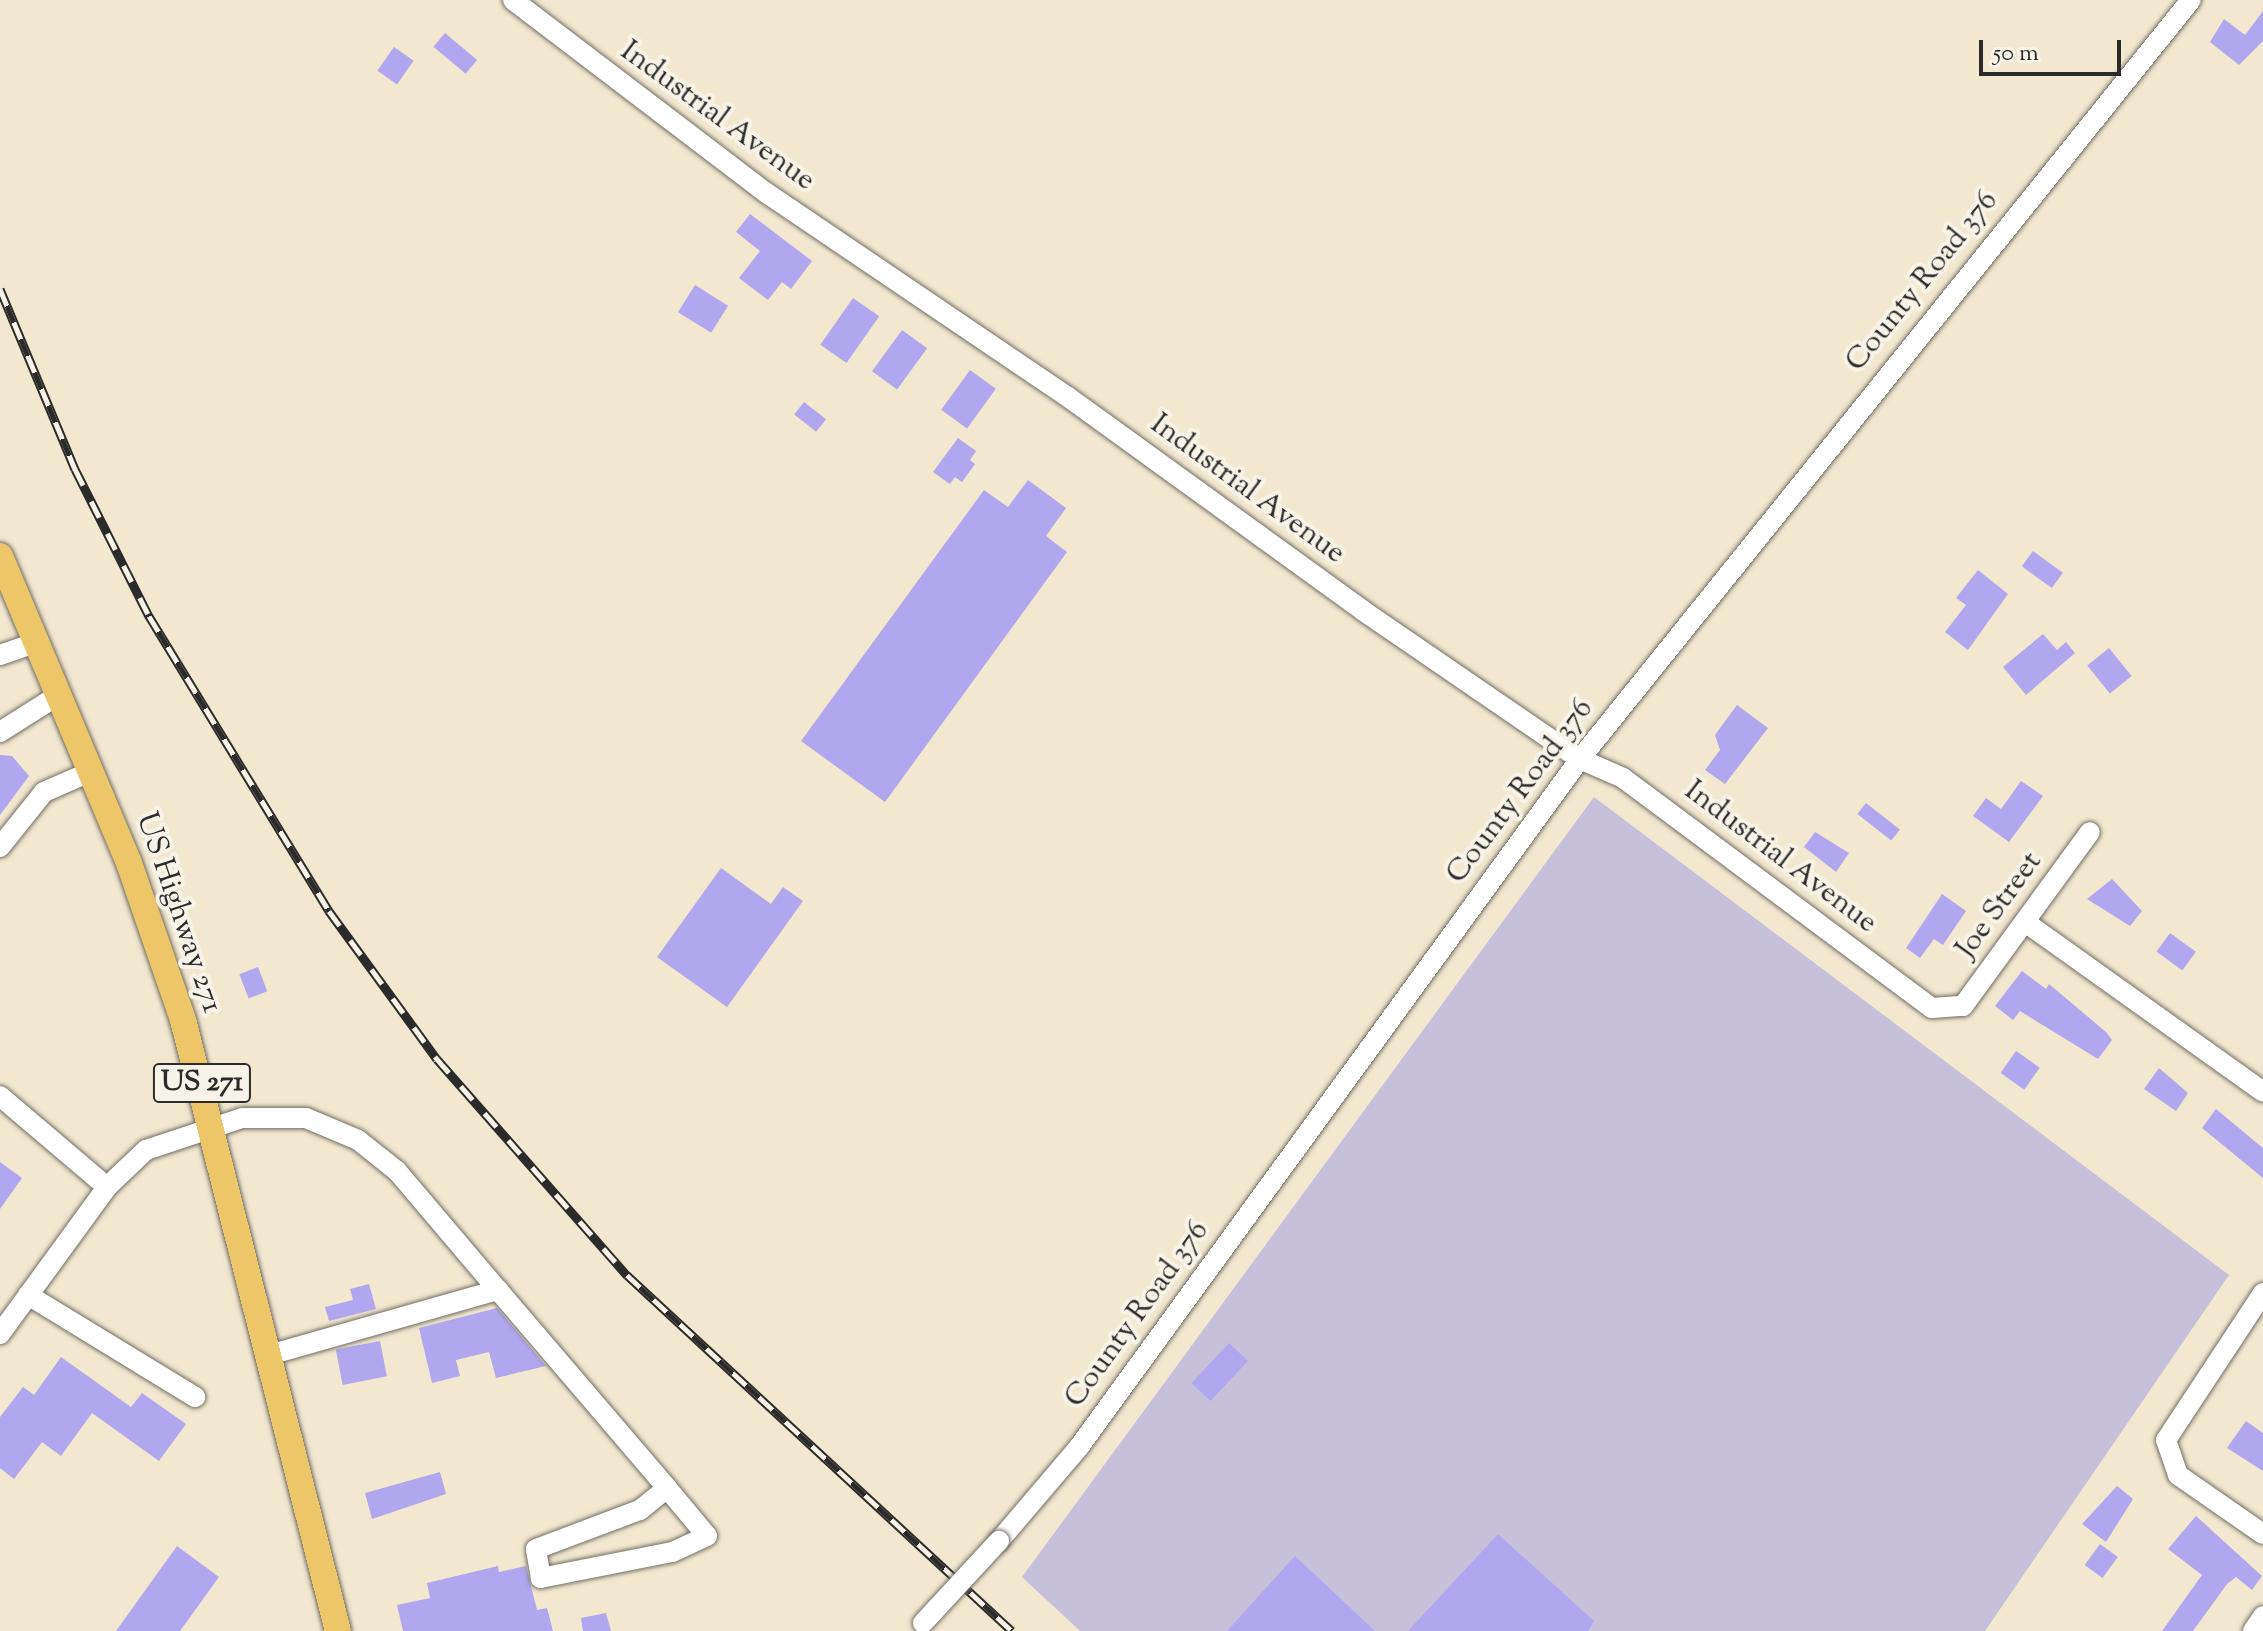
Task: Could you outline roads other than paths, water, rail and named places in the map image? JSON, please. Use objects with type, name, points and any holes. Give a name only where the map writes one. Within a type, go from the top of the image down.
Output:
[{"type":"main road","name":"US Highway 271","points":[[0,556],[92,771],[214,1126],[273,1354],[338,1631]]},
{"type":"street","name":"Industrial Avenue","points":[[513,0],[768,194],[1580,759],[1623,778],[1926,1005],[1954,1011]]},
{"type":"street","name":"County Road 376","points":[[920,1627],[1079,1447],[1580,759],[2191,0]]},
{"type":"street","points":[[0,655],[38,642]]},
{"type":"street","points":[[0,732],[60,694]]},
{"type":"street","points":[[0,847],[44,792],[92,771]]},
{"type":"street","name":"Joe Street","points":[[1954,1011],[2025,922],[2090,832]]},
{"type":"street","points":[[2025,922],[2263,1092]]},
{"type":"street","points":[[0,1096],[107,1187]]},
{"type":"street","points":[[0,1334],[107,1187],[146,1150],[214,1126],[279,1114],[345,1134],[381,1156],[442,1224],[667,1488],[707,1536],[672,1552],[541,1578],[536,1549],[640,1510],[667,1488]]},
{"type":"street","points":[[273,1354],[498,1290]]},
{"type":"street","points":[[2263,1293],[2174,1420],[2166,1440],[2169,1461],[2263,1534]]},
{"type":"street","points":[[28,1295],[195,1397]]},
{"type":"street","points":[[2253,1631],[2263,1616]]},
{"type":"railway","points":[[0,289],[75,469],[149,616],[329,911],[437,1059],[627,1275],[1012,1631]]}]
